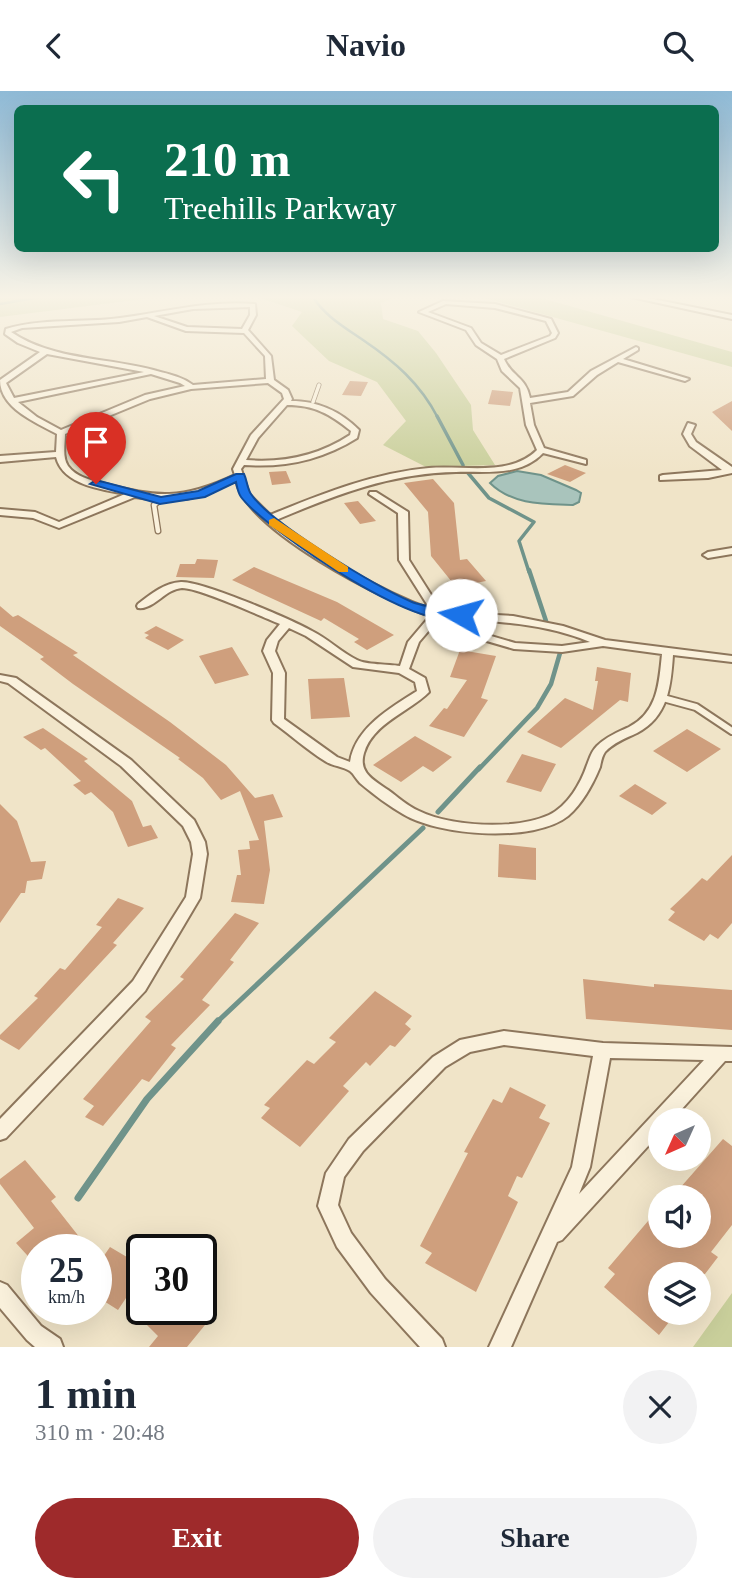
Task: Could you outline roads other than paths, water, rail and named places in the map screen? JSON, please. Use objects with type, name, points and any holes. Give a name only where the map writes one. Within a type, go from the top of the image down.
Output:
[{"type":"street","points":[[40,356],[2,382],[1,386],[11,401],[39,422],[61,433],[148,397],[191,387],[270,381],[285,392],[288,399],[254,437],[237,469],[245,495],[270,519],[369,585],[408,605],[437,614],[485,617],[530,624],[586,635],[603,643]]},
{"type":"street","points":[[71,356],[154,372],[183,381],[191,387]]},
{"type":"street","points":[[268,356],[270,381]]},
{"type":"street","points":[[495,356],[500,358],[505,369],[524,387],[530,425],[541,450]]},
{"type":"street","points":[[500,358],[506,356]]},
{"type":"street","points":[[528,401],[570,394],[588,377],[626,356]]},
{"type":"street","points":[[618,361],[685,379]]},
{"type":"street","points":[[11,401],[154,372]]},
{"type":"street","points":[[241,462],[272,464],[307,459],[343,444],[354,436],[355,430],[347,423],[313,402],[285,403]]},
{"type":"street","points":[[691,425],[687,434],[693,444],[730,470]]},
{"type":"street","points":[[61,433],[60,454],[64,466],[77,478],[134,494],[160,500],[201,494],[240,476]]},
{"type":"street","points":[[541,450],[583,462]]},
{"type":"street","points":[[270,519],[363,481],[419,471],[520,466],[541,450]]},
{"type":"street","points":[[0,459],[60,454]]},
{"type":"street","points":[[663,478],[730,470]]},
{"type":"street","points":[[0,512],[35,515],[59,525],[134,494]]},
{"type":"street","points":[[373,494],[403,512],[404,560],[446,626],[514,646],[562,649],[603,643],[732,659]]},
{"type":"street","points":[[708,555],[732,551]]},
{"type":"street","points":[[142,606],[160,592],[182,585],[212,593],[287,623],[310,634],[357,665],[403,670],[421,680],[423,692],[393,712],[368,736],[359,749],[357,769],[363,779],[415,815],[459,827],[509,830],[556,818],[568,808],[593,768],[597,753],[608,742],[642,726],[663,698],[668,652]]},
{"type":"street","points":[[403,670],[410,659],[411,647],[437,614]]},
{"type":"street","points":[[287,623],[273,640],[269,651],[279,673],[278,720],[332,760],[357,769]]},
{"type":"street","points":[[0,678],[12,680],[126,763],[189,823],[198,842],[200,854],[193,898],[139,986],[0,1132]]},
{"type":"street","points":[[434,1347],[378,1286],[344,1240],[328,1206],[335,1173],[356,1146],[439,1062],[466,1045],[504,1038],[603,1049],[727,1054]]},
{"type":"street","points":[[500,1347],[581,1167],[603,1049]]},
{"type":"street","points":[[672,1108],[727,1054]]},
{"type":"street","points":[[548,1240],[648,1133]]},
{"type":"street","points":[[0,1292],[34,1333],[52,1347]]},
{"type":"lane","points":[[313,402],[319,384]]},
{"type":"lane","points":[[158,531],[154,505],[160,500]]},
{"type":"lane","points":[[663,698],[696,706],[732,731]]},
{"type":"water","points":[[517,471],[541,475],[576,490],[581,493],[579,502],[573,505],[529,502],[508,496],[490,483],[498,476]]},
{"type":"waterway","points":[[384,356],[423,394],[438,418]]},
{"type":"waterway","points":[[437,416],[463,465]]},
{"type":"waterway","points":[[468,473],[489,498],[534,522],[519,541],[529,572]]},
{"type":"waterway","points":[[529,570],[546,621]]},
{"type":"waterway","points":[[479,769],[537,708],[551,684],[560,653]]},
{"type":"waterway","points":[[438,812],[480,767]]},
{"type":"waterway","points":[[217,1022],[423,828]]},
{"type":"waterway","points":[[78,1198],[147,1099],[217,1022]]}]
